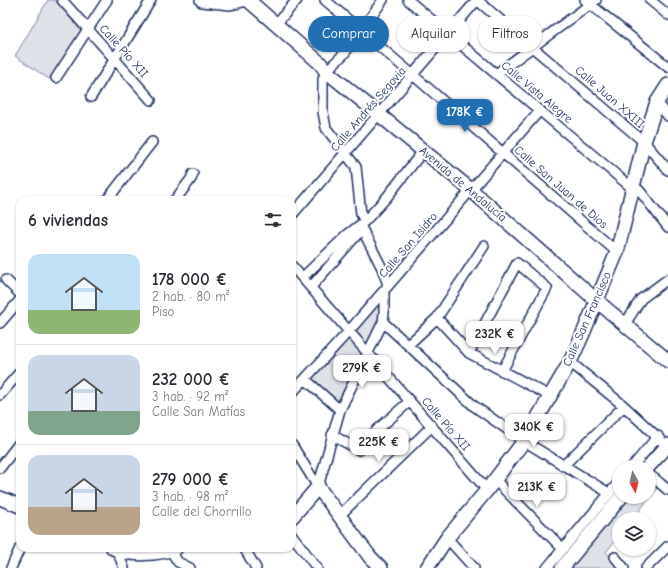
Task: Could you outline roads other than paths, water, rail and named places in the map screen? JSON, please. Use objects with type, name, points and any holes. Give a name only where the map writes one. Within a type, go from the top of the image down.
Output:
[{"type":"street","name":"Calle Pío XII","points":[[62,0],[151,100]]},
{"type":"street","points":[[56,78],[107,0]]},
{"type":"street","points":[[91,97],[151,0]]},
{"type":"street","points":[[202,0],[230,3],[243,0]]},
{"type":"street","name":"Avenida de Andalucía","points":[[248,0],[320,63],[326,72],[380,114],[471,190],[597,301],[668,361]]},
{"type":"street","points":[[276,24],[297,0]]},
{"type":"street","name":"Calle San Juan de Dios","points":[[325,0],[344,16]]},
{"type":"street","points":[[371,16],[383,0]]},
{"type":"street","name":"Calle Vista Alegre","points":[[408,0],[427,16]]},
{"type":"street","name":"Calle Andrés Segovia","points":[[463,16],[477,0]]},
{"type":"street","name":"Calle Juan XXIII","points":[[477,0],[496,16]]},
{"type":"street","points":[[650,0],[668,15]]},
{"type":"street","points":[[542,39],[590,1],[668,67]]},
{"type":"street","points":[[296,512],[318,487],[340,410],[383,322],[386,288],[382,268],[362,225],[356,167],[326,128],[323,112],[323,79],[326,72],[345,52]]},
{"type":"street","name":"Calle San Juan de Dios","points":[[386,52],[617,252]]},
{"type":"street","name":"Calle Andrés Segovia","points":[[296,210],[433,52]]},
{"type":"street","name":"Calle Vista Alegre","points":[[470,52],[632,188],[639,190],[668,227]]},
{"type":"street","points":[[496,74],[525,52]]},
{"type":"street","name":"Calle Juan XXIII","points":[[540,52],[644,142],[668,170]]},
{"type":"street","name":"Calle San Francisco","points":[[427,568],[447,538],[491,485],[524,441],[570,362],[617,252],[644,142],[657,102],[668,85]]},
{"type":"street","points":[[657,102],[668,116]]},
{"type":"street","name":"Calle San Isidro","points":[[296,389],[349,331],[540,110]]},
{"type":"street","points":[[110,196],[152,142]]},
{"type":"street","points":[[311,287],[387,197],[423,151]]},
{"type":"street","points":[[178,196],[193,174]]},
{"type":"street","points":[[302,277],[347,235],[362,225]]},
{"type":"street","points":[[408,345],[437,318],[484,246]]},
{"type":"street","points":[[469,353],[517,264],[547,288],[502,371]]},
{"type":"street","name":"Calle Pío XII","points":[[296,270],[432,426],[491,485],[563,549]]},
{"type":"street","points":[[625,324],[641,300],[668,279]]},
{"type":"street","points":[[6,280],[16,290]]},
{"type":"street","points":[[0,323],[16,305]]},
{"type":"street","points":[[437,318],[469,353],[550,396]]},
{"type":"street","points":[[383,322],[474,406],[563,466],[612,493]]},
{"type":"street","points":[[570,362],[665,442]]},
{"type":"street","points":[[0,395],[16,377]]},
{"type":"street","points":[[306,379],[340,410]]},
{"type":"street","points":[[332,435],[359,450],[377,430],[410,401]]},
{"type":"street","points":[[563,466],[624,406]]},
{"type":"street","points":[[340,515],[432,426]]},
{"type":"street","points":[[641,460],[665,442]]},
{"type":"street","points":[[653,460],[665,442]]},
{"type":"street","points":[[0,468],[16,447]]},
{"type":"street","points":[[296,451],[318,487],[370,557],[381,568]]},
{"type":"street","points":[[656,478],[660,484],[668,490]]},
{"type":"street","points":[[0,498],[16,504]]},
{"type":"street","points":[[547,568],[563,549],[612,498]]},
{"type":"street","points":[[562,568],[612,499]]},
{"type":"street","points":[[447,538],[474,568]]},
{"type":"street","points":[[296,540],[317,568]]},
{"type":"street","points":[[646,568],[667,550]]},
{"type":"street","points":[[11,568],[18,552]]},
{"type":"street","points":[[116,552],[124,568]]},
{"type":"street","points":[[131,552],[142,554],[154,552]]},
{"type":"street","points":[[174,552],[178,562],[190,568]]},
{"type":"street","points":[[246,552],[256,568]]},
{"type":"street","points":[[615,557],[624,568]]}]
